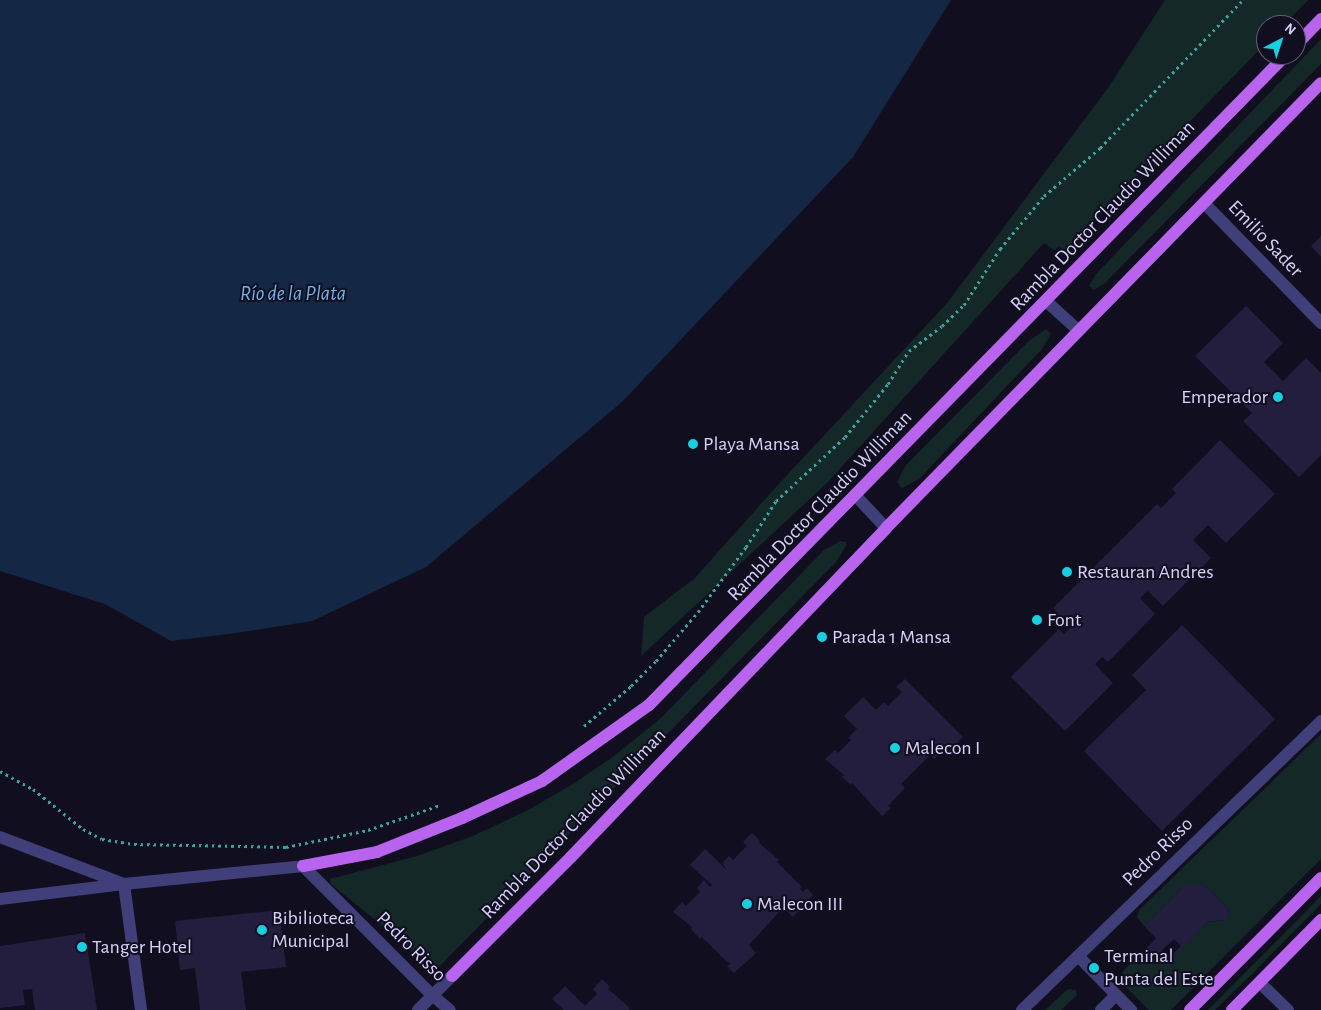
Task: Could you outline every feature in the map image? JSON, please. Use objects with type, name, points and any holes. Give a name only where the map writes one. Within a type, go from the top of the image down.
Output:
[{"type":"main road","points":[[1306,35],[1321,19]]},
{"type":"main road","name":"Rambla Doctor Claudio Williman","points":[[304,866],[377,852],[462,818],[542,781],[649,705],[856,496],[1276,65]]},
{"type":"main road","name":"Rambla Doctor Claudio Williman","points":[[452,976],[571,857],[886,528],[1321,82]]},
{"type":"main road","points":[[1190,1010],[1321,878]]},
{"type":"main road","points":[[1232,1010],[1321,920]]},
{"type":"street","name":"Emilio Sader","points":[[1204,203],[1321,323]]},
{"type":"street","points":[[1046,301],[1078,330]]},
{"type":"street","points":[[856,496],[886,528]]},
{"type":"street","name":"Pedro Risso","points":[[1022,1010],[1321,722]]},
{"type":"street","points":[[0,837],[124,884]]},
{"type":"street","points":[[0,899],[124,884],[304,866]]},
{"type":"street","name":"Pedro Risso","points":[[304,866],[432,995],[450,1010]]},
{"type":"street","points":[[124,884],[141,1010]]},
{"type":"street","points":[[1078,956],[1131,1010]]},
{"type":"street","name":"Rambla Doctor Claudio Williman","points":[[418,1010],[452,976]]},
{"type":"street","points":[[1260,983],[1288,1010]]},
{"type":"street","points":[[1101,1010],[1116,995]]},
{"type":"path","points":[[579,730],[631,686],[656,661],[698,612],[746,547],[776,501],[845,437],[888,384],[909,351],[942,326],[964,305],[1000,249],[1044,196],[1100,148],[1243,0]]},
{"type":"path","points":[[0,771],[33,789],[83,829],[102,839],[134,844],[286,847],[368,830],[443,804]]},
{"type":"green space","points":[[1165,0],[1308,0],[1294,15],[1256,15],[1256,53],[1068,247],[1063,250],[1059,247],[1054,250],[1044,243],[827,483],[641,656],[644,617],[695,578],[776,487],[948,302],[1108,88]]},
{"type":"green space","points":[[1321,39],[1321,64],[1105,283],[1094,290],[1089,286],[1096,274],[1296,65],[1306,65],[1306,55]]},
{"type":"green space","points":[[1046,329],[1051,334],[1042,349],[919,479],[902,488],[897,482],[906,465],[1030,340]]},
{"type":"green space","points":[[840,541],[846,542],[846,546],[836,562],[434,972],[429,971],[402,942],[331,884],[330,879],[417,856],[473,836],[530,809],[573,784],[614,756],[661,718],[824,550]]},
{"type":"green space","points":[[1321,734],[1321,859],[1171,1010],[1149,1010],[1122,983],[1123,971],[1144,951],[1155,961],[1166,963],[1208,922],[1225,920],[1229,913],[1228,909],[1208,888],[1202,885],[1185,885],[1144,926],[1137,917],[1139,910]]},
{"type":"green space","points":[[1321,896],[1321,904],[1252,974],[1215,1010],[1208,1010]]},
{"type":"green space","points":[[1068,989],[1076,990],[1077,995],[1061,1010],[1045,1010]]},
{"type":"water","name":"Río de la Plata","points":[[0,0],[951,0],[853,157],[623,401],[426,567],[312,621],[171,641],[105,604],[0,571]]},
{"type":"building","points":[[1321,236],[1321,257],[1311,246]]},
{"type":"building","name":"Emperador","points":[[1246,306],[1283,343],[1264,362],[1283,381],[1306,358],[1321,373],[1321,455],[1299,477],[1243,421],[1252,413],[1195,356]]},
{"type":"building","points":[[1220,440],[1275,494],[1226,543],[1208,525],[1193,540],[1211,558],[1163,606],[1148,591],[1140,598],[1155,614],[1108,662],[1102,657],[1095,664],[1113,683],[1065,731],[1011,677],[1059,629],[1064,634],[1071,627],[1053,608],[1157,504],[1161,508],[1176,493],[1172,489]]},
{"type":"building","points":[[1182,625],[1275,719],[1162,831],[1084,751],[1146,690],[1132,675]]},
{"type":"building","name":"Malecon I","points":[[905,679],[963,737],[954,746],[951,743],[934,759],[930,755],[901,784],[905,788],[888,806],[891,808],[882,816],[852,783],[851,785],[842,777],[844,775],[825,759],[835,750],[838,753],[851,740],[848,738],[857,729],[844,716],[863,697],[876,710],[884,702],[888,706],[902,692],[896,687]]},
{"type":"building","name":"Malecon III","points":[[752,833],[760,841],[759,843],[779,860],[777,862],[802,887],[800,889],[803,892],[807,888],[813,895],[793,917],[785,909],[779,912],[749,945],[756,953],[734,973],[727,967],[731,963],[727,962],[702,937],[700,939],[691,929],[692,927],[673,912],[682,902],[686,906],[700,892],[697,888],[704,880],[710,887],[712,885],[690,865],[705,849],[727,870],[722,863],[729,856],[733,860],[747,846],[743,842]]},
{"type":"building","points":[[1185,885],[1202,885],[1208,888],[1228,909],[1229,917],[1225,920],[1208,922],[1169,961],[1158,963],[1144,951],[1156,938],[1144,926]],"holes":[[[1174,939],[1181,946],[1169,957],[1162,950]]]},
{"type":"building","points":[[279,910],[286,967],[241,972],[246,1010],[200,1010],[195,968],[180,970],[175,921]]},
{"type":"building","points":[[85,933],[97,1010],[35,1010],[32,989],[23,990],[25,1005],[0,1008],[0,946]]},
{"type":"building","points":[[602,979],[610,987],[608,989],[630,1008],[628,1010],[564,1010],[552,999],[565,986],[585,1006],[597,994],[593,989]]},
{"type":"place","name":"Emperador","points":[[1278,397]]},
{"type":"place","name":"Playa Mansa","points":[[693,444]]},
{"type":"place","name":"Restauran Andres","points":[[1067,572]]},
{"type":"place","name":"Font","points":[[1037,620]]},
{"type":"place","name":"Parada 1 Mansa","points":[[822,637]]},
{"type":"place","name":"Malecon I","points":[[895,748]]},
{"type":"place","name":"Malecon III","points":[[747,904]]},
{"type":"place","name":"Bibilioteca Municipal","points":[[262,930]]},
{"type":"place","name":"Tanger Hotel","points":[[82,947]]},
{"type":"place","name":"Terminal Punta del Este","points":[[1094,968]]}]
